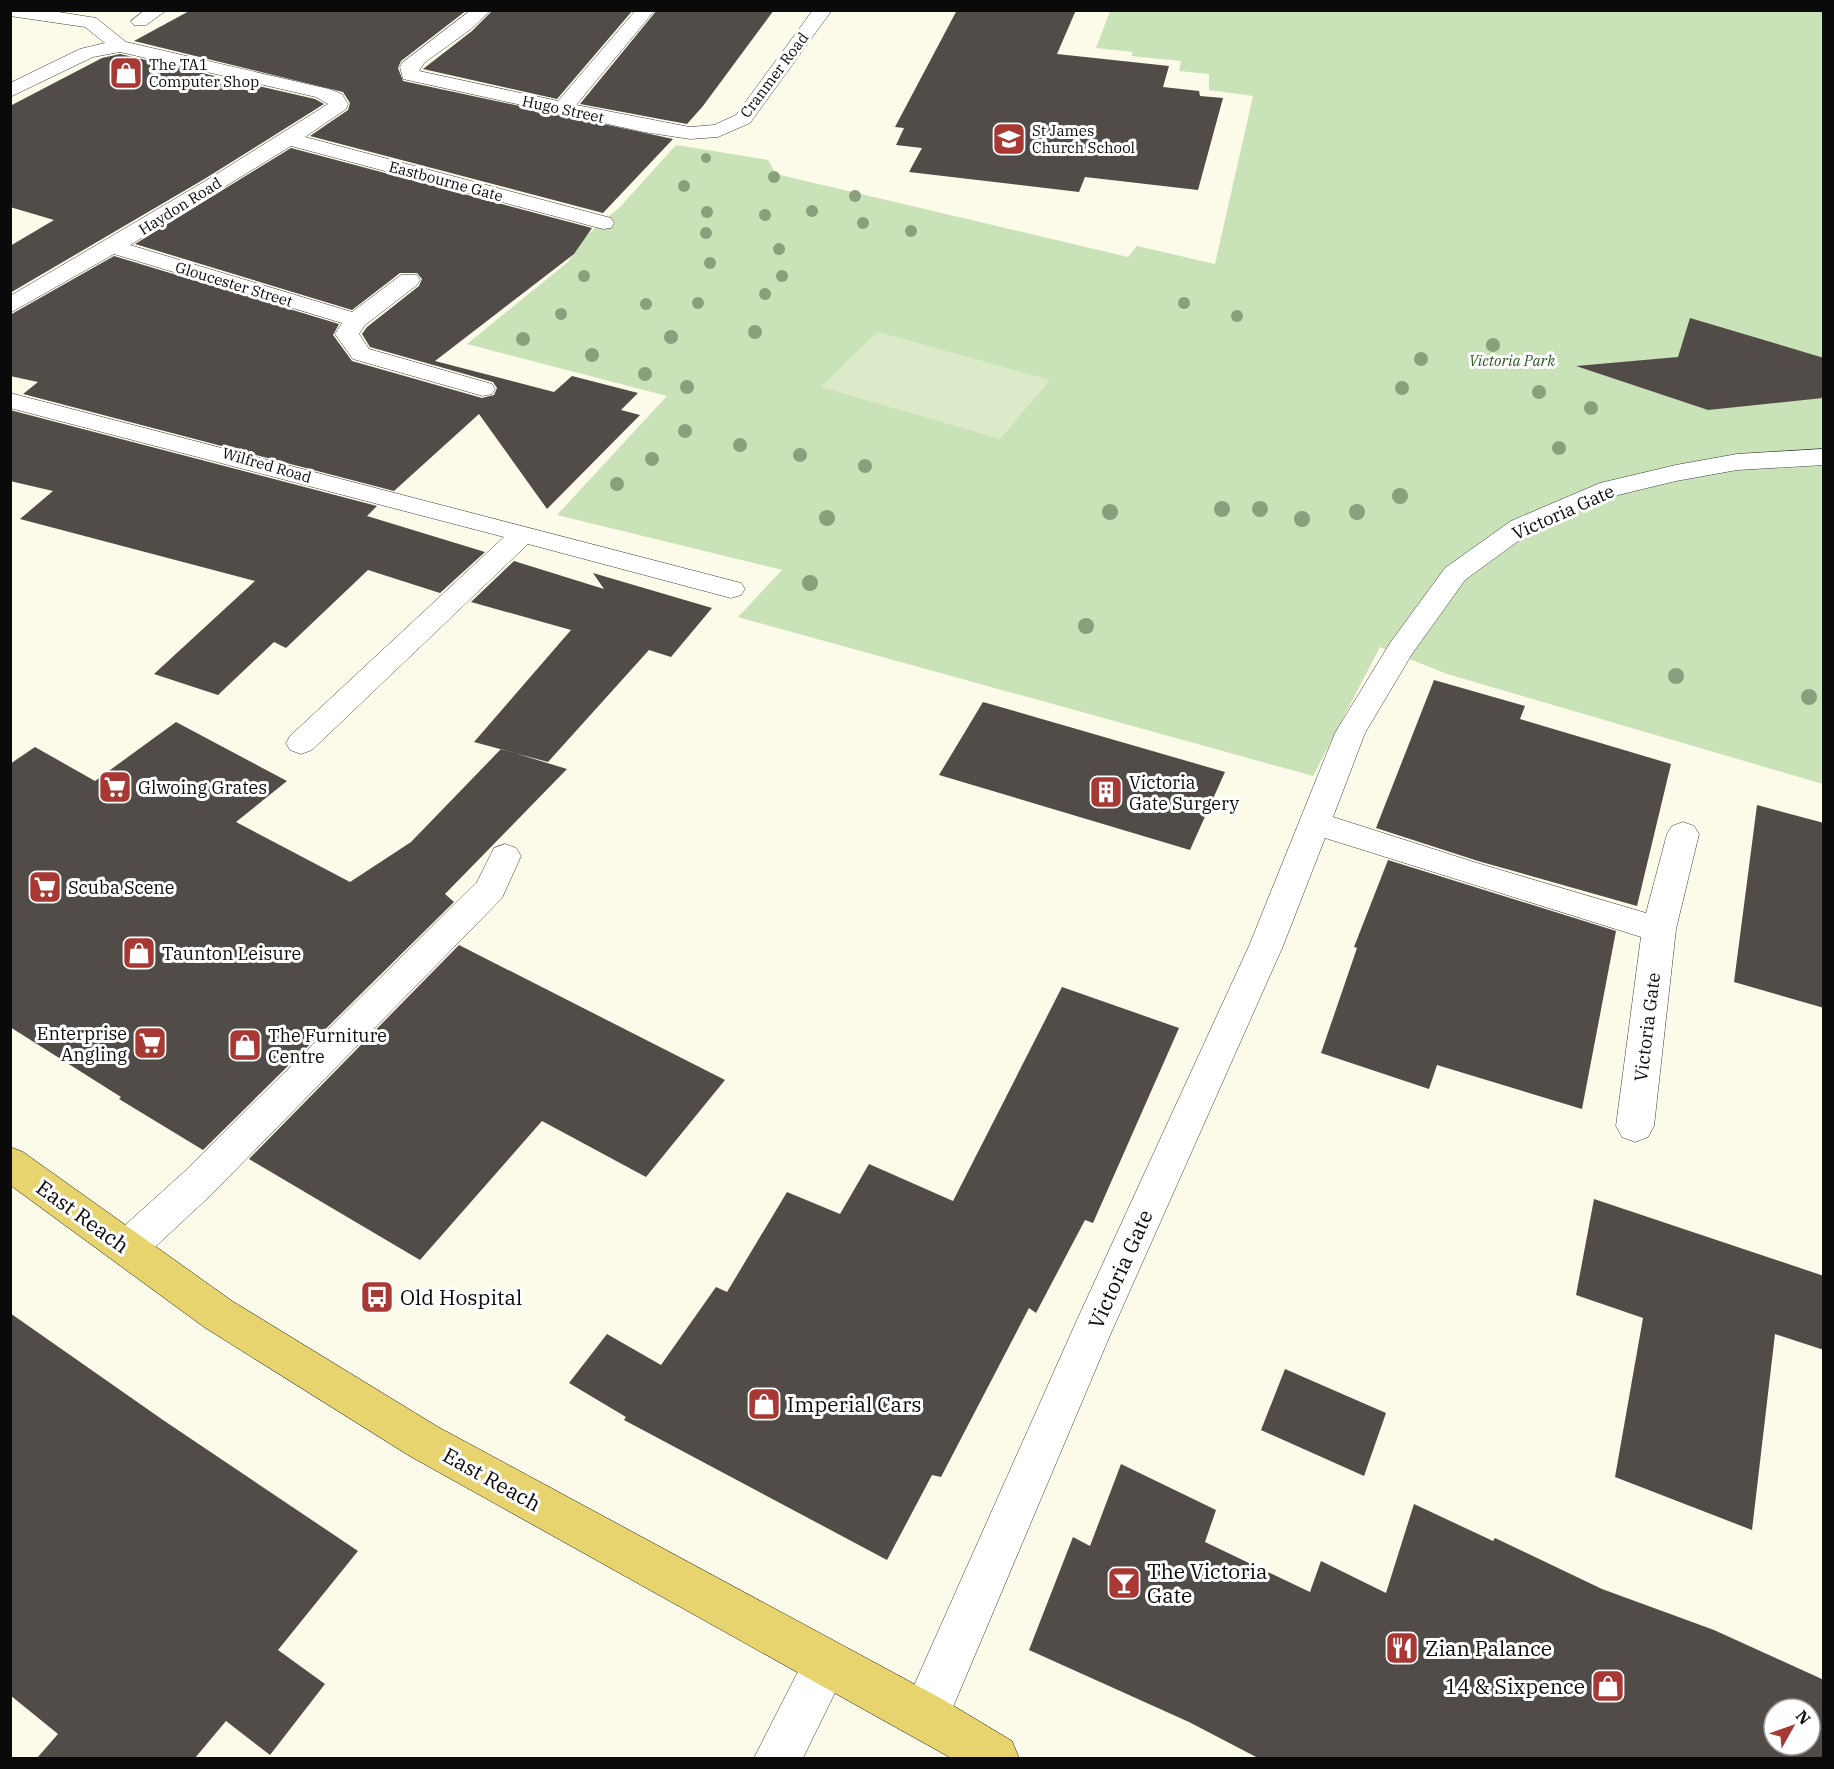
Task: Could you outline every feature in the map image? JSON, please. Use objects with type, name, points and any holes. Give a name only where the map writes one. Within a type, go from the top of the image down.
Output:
[{"type":"main road","name":"East Reach","points":[[10,1163],[218,1314],[423,1441],[925,1716],[995,1758]]},
{"type":"street","points":[[140,21],[158,10]]},
{"type":"street","name":"Hugo Street","points":[[483,10],[457,33],[420,56],[409,67],[410,75],[476,92],[644,126],[690,133],[718,131]]},
{"type":"street","points":[[563,108],[646,10]]},
{"type":"street","name":"Cranmer Road","points":[[718,131],[743,119],[823,10]]},
{"type":"street","points":[[10,11],[90,22],[113,40],[10,91]]},
{"type":"street","name":"Haydon Road","points":[[10,306],[113,247],[336,109],[338,104],[335,98],[113,40]]},
{"type":"street","name":"Eastbourne Gate","points":[[288,139],[603,223]]},
{"type":"street","name":"Gloucester Street","points":[[113,247],[356,320]]},
{"type":"street","points":[[409,280],[356,320],[347,334],[361,354],[483,389]]},
{"type":"street","name":"Wilfred Road","points":[[10,400],[210,449],[522,535],[732,589]]},
{"type":"street","name":"Victoria Gate","points":[[925,1716],[1092,1333],[1266,946],[1350,733],[1400,650],[1455,574],[1520,527],[1609,489],[1676,473],[1737,462],[1824,457]]},
{"type":"street","points":[[301,743],[522,535]]},
{"type":"street","points":[[1314,823],[1472,874],[1659,929]]},
{"type":"street","name":"Victoria Gate","points":[[1635,1126],[1659,929],[1683,834]]},
{"type":"street","points":[[127,1248],[198,1183],[490,889],[505,856]]},
{"type":"street","points":[[778,1758],[827,1662]]},
{"type":"green space","name":"Victoria Park","points":[[1110,11],[1823,11],[1823,784],[1447,674],[1380,647],[1313,776],[738,617],[782,570],[557,515],[667,396],[467,344],[568,262],[587,235],[620,207],[676,145],[768,160],[776,174],[1128,257],[1137,246],[1215,264],[1253,96],[1209,90],[1209,74],[1179,71],[1181,61],[1131,56],[1133,52],[1096,48]]},
{"type":"green space","points":[[877,332],[1050,380],[1000,439],[821,387]]},
{"type":"building","points":[[191,10],[467,10],[401,61],[398,68],[403,81],[673,139],[603,213],[310,136],[348,110],[350,103],[343,92],[134,41]]},
{"type":"building","points":[[493,10],[633,10],[557,99],[423,69],[472,31]]},
{"type":"building","points":[[657,10],[774,10],[687,124],[580,104]]},
{"type":"building","points":[[957,10],[1076,10],[1057,54],[1169,66],[1163,87],[1199,91],[1200,96],[1223,98],[1198,190],[1085,177],[1079,192],[909,172],[922,148],[896,145],[904,128],[895,127]]},
{"type":"building","points":[[120,54],[315,99],[324,104],[206,178],[10,293],[10,246],[54,220],[10,207],[10,106],[102,58]]},
{"type":"building","points":[[291,148],[592,228],[574,254],[435,361],[554,392],[572,376],[638,393],[621,410],[640,415],[547,509],[479,414],[394,491],[23,394],[38,382],[10,376],[10,315],[114,256],[339,324],[333,335],[352,361],[482,398],[494,395],[497,388],[493,382],[370,347],[362,334],[367,327],[419,286],[422,279],[417,273],[400,273],[352,310],[135,244]]},
{"type":"building","points":[[1690,318],[1824,358],[1824,397],[1708,410],[1576,366],[1678,357]]},
{"type":"building","points":[[10,410],[377,506],[367,516],[485,552],[440,593],[368,570],[286,648],[274,642],[218,695],[154,674],[255,581],[20,519],[53,491],[10,481]]},
{"type":"building","points":[[514,561],[604,589],[593,573],[712,608],[671,657],[649,650],[548,762],[474,742],[571,630],[471,602]]},
{"type":"building","points":[[1434,680],[1525,706],[1520,719],[1671,764],[1637,906],[1478,861],[1376,828]]},
{"type":"building","name":"Victoria Gate Surgery","points":[[983,702],[1225,772],[1190,850],[939,775]]},
{"type":"building","points":[[176,722],[287,781],[236,822],[350,882],[411,842],[501,749],[567,769],[445,894],[454,902],[203,1150],[119,1099],[121,1097],[10,1027],[10,764],[35,747],[95,781]]},
{"type":"building","points":[[1757,805],[1824,823],[1824,1008],[1734,982]]},
{"type":"building","points":[[1388,860],[1616,931],[1582,1109],[1437,1065],[1429,1089],[1321,1053],[1357,948],[1354,947]]},
{"type":"building","points":[[459,945],[725,1080],[646,1177],[542,1121],[420,1260],[249,1159]]},
{"type":"building","points":[[1062,987],[1179,1028],[1093,1223],[1085,1220],[1036,1313],[1029,1308],[941,1477],[932,1475],[887,1560],[624,1420],[626,1417],[569,1383],[607,1334],[661,1365],[716,1287],[727,1292],[787,1192],[840,1214],[869,1164],[953,1201]]},
{"type":"building","points":[[1594,1199],[1824,1276],[1824,1350],[1775,1334],[1752,1530],[1615,1477],[1643,1318],[1576,1295]]},
{"type":"building","points":[[10,1313],[163,1420],[358,1551],[278,1650],[325,1684],[270,1755],[226,1721],[195,1758],[37,1758],[58,1734],[10,1695]]},
{"type":"building","points":[[1285,1369],[1386,1413],[1364,1476],[1261,1430]]},
{"type":"building","points":[[1121,1464],[1216,1510],[1205,1542],[1310,1592],[1321,1561],[1386,1593],[1414,1504],[1493,1541],[1495,1538],[1602,1589],[1714,1630],[1824,1680],[1824,1758],[1258,1758],[1189,1722],[1029,1650],[1073,1537],[1090,1546]]},
{"type":"place","name":"The TA1 Computer Shop","points":[[126,73]]},
{"type":"place","name":"St James Church School","points":[[1009,139]]},
{"type":"place","name":"Glwoing Grates","points":[[115,787]]},
{"type":"place","name":"Victoria Gate Surgery","points":[[1106,792]]},
{"type":"place","name":"Scuba Scene","points":[[45,887]]},
{"type":"place","name":"Taunton Leisure","points":[[139,953]]},
{"type":"place","name":"Enterprise Angling","points":[[150,1043]]},
{"type":"place","name":"The Furniture Centre","points":[[245,1045]]},
{"type":"place","name":"Old Hospital","points":[[377,1297]]},
{"type":"place","name":"Imperial Cars","points":[[764,1404]]},
{"type":"place","name":"The Victoria Gate","points":[[1124,1583]]},
{"type":"place","name":"Zian Palance","points":[[1402,1648]]},
{"type":"place","name":"14 & Sixpence","points":[[1608,1686]]}]
